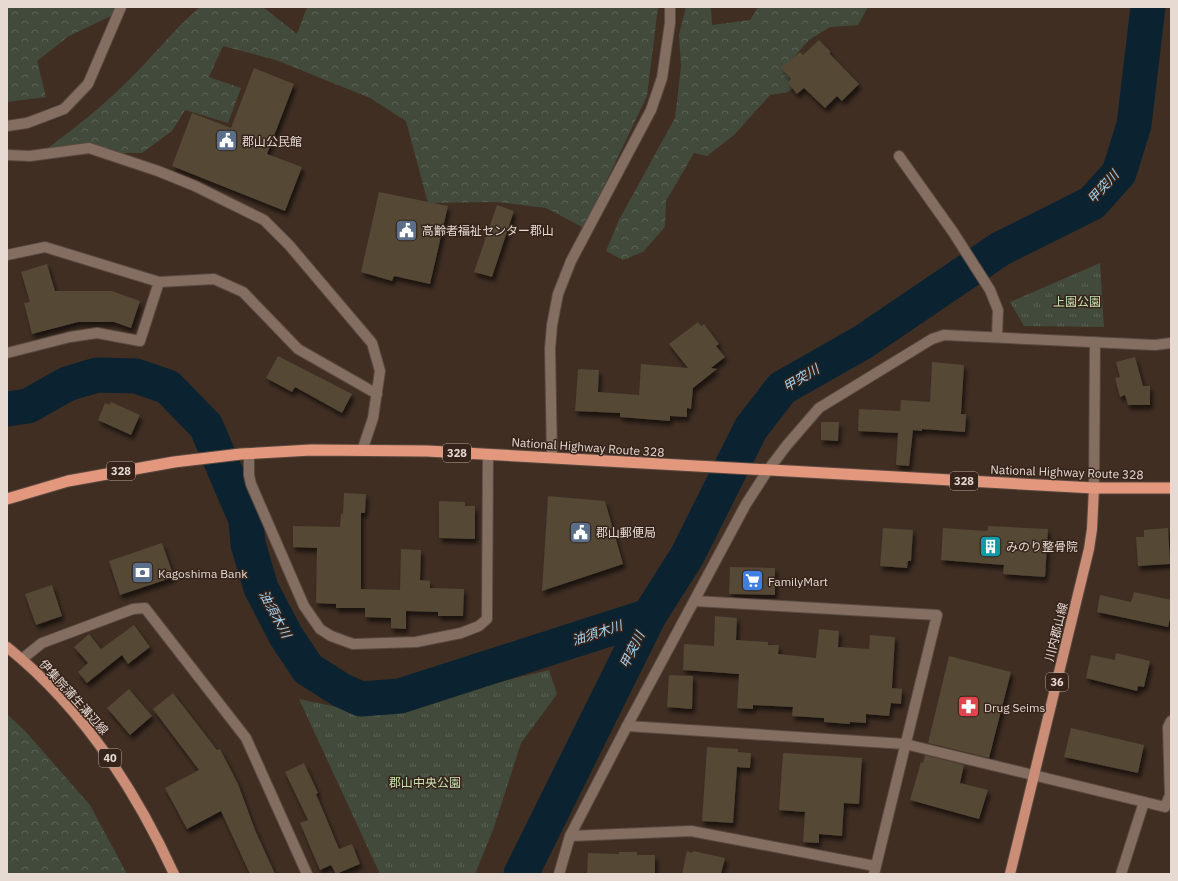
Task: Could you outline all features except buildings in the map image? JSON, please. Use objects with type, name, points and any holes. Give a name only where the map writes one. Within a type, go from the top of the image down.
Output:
[{"type":"highway","name":"National Highway Route 328","points":[[7,499],[68,481],[174,462],[245,454],[311,450],[428,451],[1094,488],[1171,488]]},
{"type":"main road","name":"川内郡山線","points":[[1010,874],[1089,549],[1092,529],[1094,488]]},
{"type":"main road","name":"伊集院蒲生溝辺線","points":[[7,647],[22,659],[84,723],[106,752],[129,787],[174,874]]},
{"type":"street","points":[[7,126],[27,123],[64,109],[88,84],[121,7]]},
{"type":"street","points":[[552,457],[550,349],[552,325],[558,294],[571,261],[651,110],[662,78],[670,23],[670,7]]},
{"type":"street","points":[[7,155],[30,156],[89,148],[158,171],[195,186],[264,220],[289,245],[372,343],[380,371],[373,418],[362,451]]},
{"type":"street","points":[[899,156],[953,232],[990,290],[998,310],[997,337]]},
{"type":"street","points":[[7,255],[45,247],[159,282],[214,279],[229,284],[242,292],[298,349],[377,394]]},
{"type":"street","points":[[7,353],[70,337],[97,333],[140,341],[159,282]]},
{"type":"street","points":[[559,874],[570,836],[763,470],[819,408],[932,339],[944,335],[1155,345],[1171,343]]},
{"type":"street","points":[[1094,488],[1095,342]]},
{"type":"street","points":[[245,454],[251,484],[304,606],[320,628],[343,642],[354,644],[416,642],[461,632],[479,626],[487,619],[488,454]]},
{"type":"street","points":[[570,836],[691,831],[874,870],[937,615],[695,601]]},
{"type":"street","points":[[22,659],[42,643],[133,609],[145,608],[246,738],[307,874]]},
{"type":"street","points":[[627,726],[905,744],[1165,807],[1171,795],[1168,727],[1171,721]]},
{"type":"street","points":[[1121,874],[1144,802]]},
{"type":"green space","points":[[7,7],[117,7],[113,15],[69,36],[37,61],[46,97],[7,102]]},
{"type":"green space","points":[[200,7],[263,7],[297,34],[307,7],[658,7],[647,96],[584,228],[546,208],[497,202],[428,203],[406,121],[370,98],[276,60],[223,46],[209,77],[241,88],[228,123],[185,110],[172,131],[142,153],[104,153],[48,148],[120,89],[181,24]]},
{"type":"green space","points":[[686,7],[711,7],[712,25],[750,20],[758,7],[868,7],[858,25],[830,27],[809,40],[792,59],[794,87],[788,92],[770,95],[734,135],[707,156],[694,153],[666,201],[665,227],[643,252],[623,260],[606,251],[619,220],[675,118],[681,67],[679,35]]},
{"type":"green space","name":"上園公園","points":[[1100,263],[1104,327],[1024,326],[1010,302]]},
{"type":"green space","name":"郡山中央公園","points":[[549,670],[557,694],[521,743],[493,830],[475,874],[380,874],[299,699],[369,714]]},
{"type":"green space","points":[[7,714],[26,732],[90,805],[127,874],[7,874]]},
{"type":"waterway","name":"甲突川","points":[[521,874],[649,616],[687,556],[751,428],[782,388],[863,342],[1000,249],[1092,203],[1119,173],[1134,125],[1148,7]]},
{"type":"waterway","name":"油須木川","points":[[7,409],[28,406],[67,384],[97,375],[136,376],[168,387],[206,426],[246,520],[248,544],[261,588],[286,636],[308,669],[341,690],[361,699],[400,696],[649,616]]},
{"type":"place","name":"郡山公民館","points":[[227,141]]},
{"type":"place","name":"高齢者福祉センター郡山","points":[[407,230]]},
{"type":"place","name":"郡山郵便局","points":[[580,532]]},
{"type":"place","name":"みのり整骨院","points":[[990,546]]},
{"type":"place","name":"Kagoshima Bank","points":[[142,573]]},
{"type":"place","name":"FamilyMart","points":[[752,581]]},
{"type":"place","name":"Drug Seims","points":[[969,707]]}]
